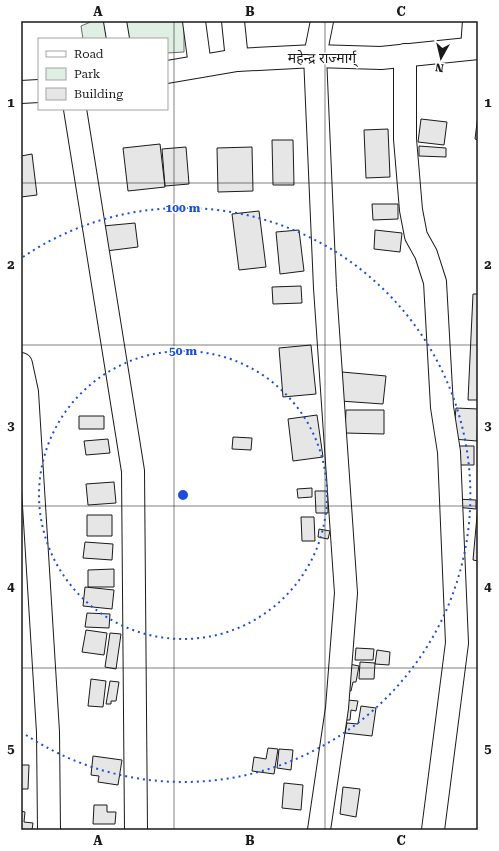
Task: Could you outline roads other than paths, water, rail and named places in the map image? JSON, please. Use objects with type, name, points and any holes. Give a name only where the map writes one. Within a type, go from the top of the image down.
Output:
[{"type":"main road","points":[[115,21],[118,38]]},
{"type":"main road","points":[[194,21],[200,66]]},
{"type":"main road","points":[[233,21],[237,60]]},
{"type":"main road","points":[[319,830],[337,708],[346,593],[326,288],[315,56],[322,21]]},
{"type":"main road","points":[[474,21],[475,48]]},
{"type":"main road","name":"महेन्द्र राज्मार्ग्","points":[[168,72],[237,60],[315,56],[381,58],[475,48]]},
{"type":"main road","points":[[405,55],[405,139],[411,210],[416,236],[426,254],[434,282],[442,406],[449,452],[457,643],[433,830]]},
{"type":"main road","points":[[21,92],[38,90]]},
{"type":"main road","points":[[75,110],[134,471],[136,830]]},
{"type":"main road","points":[[21,364],[26,392],[48,732],[49,830]]}]
